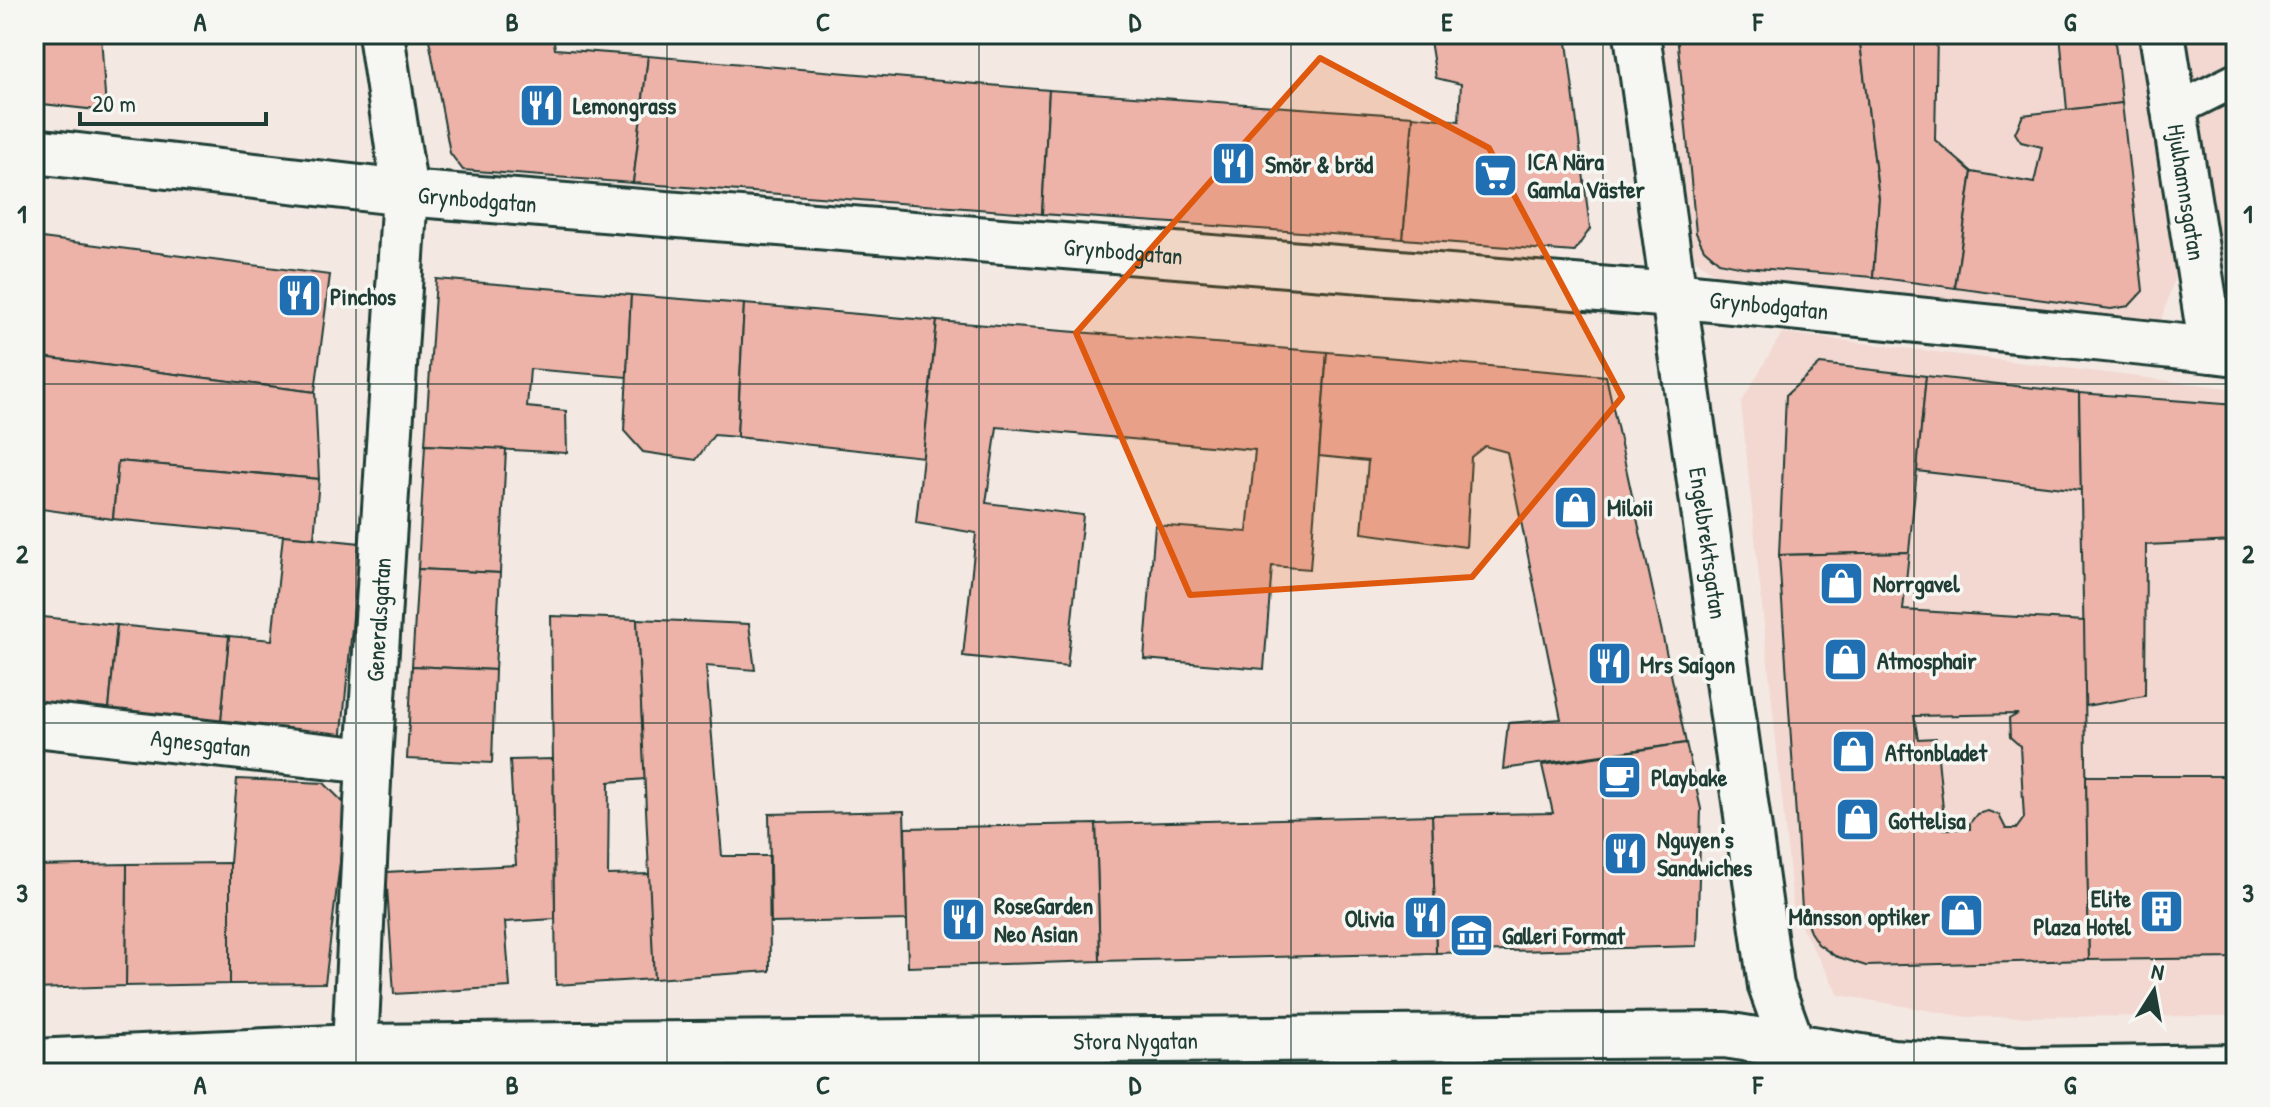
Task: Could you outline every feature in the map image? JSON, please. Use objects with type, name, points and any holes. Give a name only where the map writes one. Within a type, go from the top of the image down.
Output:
[{"type":"street","name":"Generalsgatan","points":[[355,1047],[369,761],[405,193],[381,34]]},
{"type":"street","name":"Engelbrektsgatan","points":[[1637,34],[1771,986],[1805,1060]]},
{"type":"street","name":"Hjulhamnsgatan","points":[[2163,37],[2174,111],[2224,352]]},
{"type":"street","name":"Grynbodgatan","points":[[34,151],[405,193],[1673,295],[2224,352]]},
{"type":"street","name":"Agnesgatan","points":[[34,724],[369,761]]},
{"type":"street","name":"Stora Nygatan","points":[[34,1062],[355,1047],[1725,1035],[1805,1060],[1892,1062],[2021,1071],[2236,1067]]},
{"type":"lane","points":[[2174,111],[2236,80]]},
{"type":"highlighted area","points":[[1320,58],[1489,148],[1622,397],[1472,577],[1190,595],[1076,333]]},
{"type":"shaded area","points":[[1658,34],[2150,34],[2182,255],[2159,327],[1734,288],[1688,254]]},
{"type":"shaded area","points":[[2185,34],[2236,34],[2236,274],[2224,262]]},
{"type":"shaded area","points":[[1782,333],[2236,389],[2236,1016],[1967,1017],[1839,995],[1794,914],[1741,403]]},
{"type":"building","points":[[34,34],[101,34],[106,111],[34,103]]},
{"type":"building","name":"Lemongrass","points":[[428,34],[553,34],[555,49],[648,56],[633,183],[463,170],[450,153]]},
{"type":"building","name":"ICA Nära Gamla Väster","points":[[1429,34],[1566,34],[1590,229],[1574,252],[1403,239],[1413,116],[1459,121],[1461,84],[1436,78]]},
{"type":"building","points":[[1677,34],[1859,34],[1879,198],[1873,277],[1743,267],[1719,262],[1704,249],[1696,233]]},
{"type":"building","points":[[1859,34],[1937,34],[1935,140],[1972,172],[1955,288],[1873,277],[1879,198]]},
{"type":"building","points":[[2060,34],[2114,34],[2122,103],[2067,110]]},
{"type":"building","points":[[648,56],[1049,90],[1042,214],[633,183]]},
{"type":"building","points":[[1049,90],[1413,116],[1403,239],[1042,214]]},
{"type":"building","points":[[2122,103],[2143,291],[2129,306],[2111,309],[1955,288],[1972,172],[2034,183],[2042,147],[2021,142],[2015,133],[2023,115]]},
{"type":"building","points":[[34,237],[330,275],[315,392],[34,356]]},
{"type":"building","points":[[436,279],[631,295],[627,377],[530,369],[527,407],[566,411],[567,453],[425,445]]},
{"type":"building","points":[[631,295],[744,304],[737,437],[714,435],[696,460],[643,452],[624,431]]},
{"type":"building","points":[[744,304],[937,321],[923,457],[737,437]]},
{"type":"building","points":[[937,321],[1327,352],[1310,569],[1272,566],[1264,669],[1144,659],[1155,525],[1247,532],[1255,450],[997,427],[986,503],[1083,515],[1067,667],[963,656],[976,533],[916,523]]},
{"type":"building","points":[[1327,352],[1606,376],[1686,743],[1503,769],[1508,723],[1561,719],[1507,452],[1485,446],[1471,457],[1466,547],[1362,533],[1368,461],[1319,456]]},
{"type":"building","points":[[34,356],[315,392],[319,479],[118,461],[113,519],[34,508]]},
{"type":"building","points":[[1820,364],[1926,376],[1909,552],[1779,555],[1786,395]]},
{"type":"building","points":[[1926,376],[2079,393],[2081,490],[1917,471]]},
{"type":"building","points":[[2079,393],[2236,405],[2236,541],[2146,545],[2145,696],[2085,706]]},
{"type":"building","points":[[425,445],[506,449],[500,573],[418,569]]},
{"type":"building","points":[[118,461],[319,479],[314,538],[113,519]]},
{"type":"building","points":[[283,535],[360,543],[341,743],[220,731],[229,636],[272,640]]},
{"type":"building","points":[[1909,552],[1903,610],[2084,621],[2089,960],[1866,966],[1835,956],[1818,944],[1802,909],[1779,555]],"holes":[[[2018,714],[2009,719],[2010,737],[2020,746],[2024,818],[2016,829],[2006,829],[1999,815],[1988,811],[1977,814],[1970,823],[1970,829],[1945,829],[1936,738],[1918,739],[1914,716]]]},
{"type":"building","points":[[418,569],[500,573],[495,670],[412,666]]},
{"type":"building","points":[[34,616],[117,625],[108,720],[34,713]]},
{"type":"building","points":[[551,616],[637,619],[645,779],[609,782],[608,875],[650,874],[654,979],[556,985]]},
{"type":"building","points":[[637,619],[749,624],[755,670],[706,666],[722,856],[769,856],[770,971],[654,979]]},
{"type":"building","points":[[117,625],[229,636],[220,731],[108,720]]},
{"type":"building","points":[[412,666],[495,670],[492,763],[407,759]]},
{"type":"building","points":[[1686,743],[1701,809],[1697,946],[1436,953],[1432,815],[1553,813],[1542,765]]},
{"type":"building","points":[[553,759],[555,919],[505,922],[510,987],[394,994],[386,872],[516,865],[510,760]]},
{"type":"building","name":"Elite Plaza Hotel","points":[[2086,776],[2236,776],[2236,958],[2089,960]]},
{"type":"building","points":[[237,779],[324,783],[347,806],[325,983],[230,984],[230,863]]},
{"type":"building","points":[[904,811],[907,920],[771,923],[769,814]]},
{"type":"building","points":[[1432,815],[1436,953],[1100,961],[1096,824]]},
{"type":"building","points":[[1096,824],[1100,961],[908,967],[905,828]]},
{"type":"building","points":[[230,863],[230,984],[126,986],[127,864]]},
{"type":"building","points":[[127,864],[126,986],[34,989],[34,866]]},
{"type":"place","name":"Lemongrass","points":[[542,105]]},
{"type":"place","name":"Smör & bröd","points":[[1234,164]]},
{"type":"place","name":"ICA Nära Gamla Väster","points":[[1496,175]]},
{"type":"place","name":"Pinchos","points":[[299,296]]},
{"type":"place","name":"Miloii","points":[[1576,507]]},
{"type":"place","name":"Norrgavel","points":[[1842,583]]},
{"type":"place","name":"Atmosphair","points":[[1846,660]]},
{"type":"place","name":"Mrs Saigon","points":[[1609,664]]},
{"type":"place","name":"Aftonbladet","points":[[1854,752]]},
{"type":"place","name":"Playbake","points":[[1620,777]]},
{"type":"place","name":"Gottelisa","points":[[1857,820]]},
{"type":"place","name":"Nguyen's Sandwiches","points":[[1626,853]]},
{"type":"place","name":"Elite Plaza Hotel","points":[[2162,912]]},
{"type":"place","name":"Månsson optiker","points":[[1961,916]]},
{"type":"place","name":"Olivia","points":[[1425,918]]},
{"type":"place","name":"RoseGarden Neo Asian","points":[[963,919]]},
{"type":"place","name":"Galleri Format","points":[[1471,935]]}]
